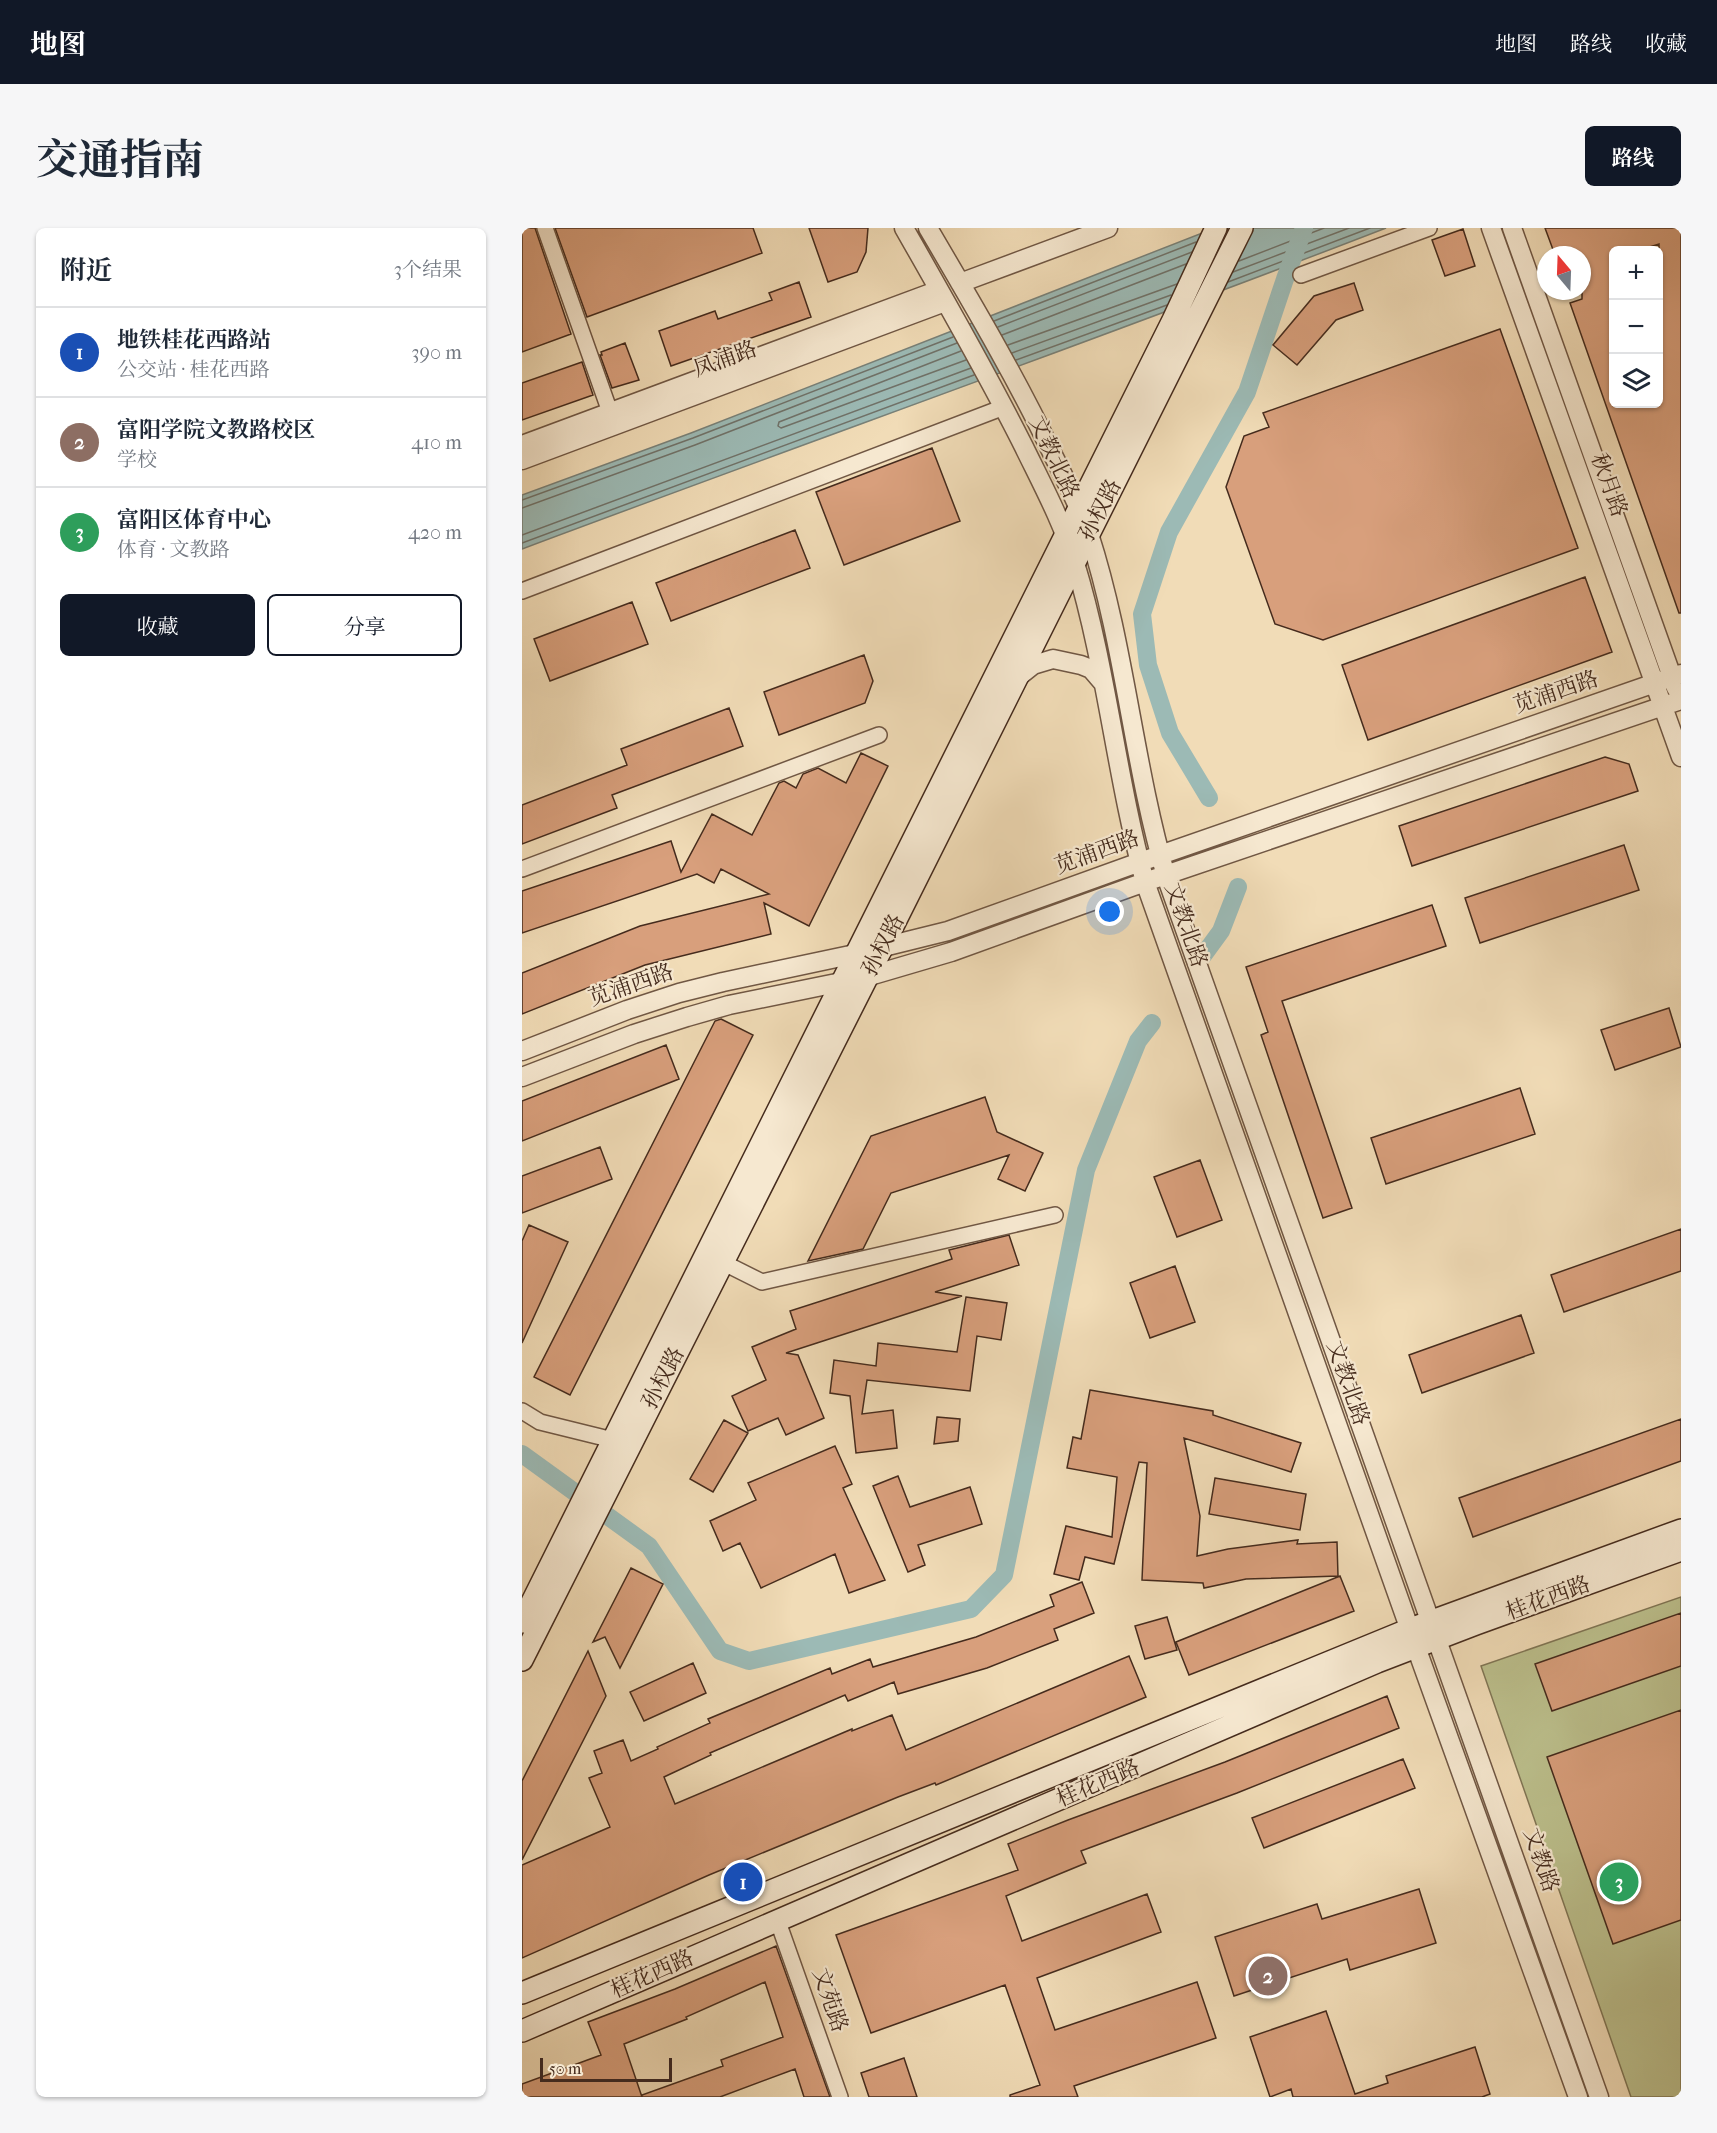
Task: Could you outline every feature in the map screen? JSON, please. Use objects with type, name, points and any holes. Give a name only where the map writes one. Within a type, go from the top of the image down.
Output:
[{"type":"main road","name":"孙权路","points":[[610,1465],[613,1440],[1173,320],[1216,228]]},
{"type":"main road","name":"孙权路","points":[[522,1660],[582,1522],[610,1465],[722,1262],[882,948],[1242,228]]},
{"type":"main road","name":"孙权路","points":[[522,1623],[582,1522]]},
{"type":"main road","name":"桂花西路","points":[[522,1993],[1681,1530]]},
{"type":"main road","name":"桂花西路","points":[[1434,1630],[1681,1550]]},
{"type":"main road","name":"桂花西路","points":[[522,2031],[1413,1638]]},
{"type":"street","points":[[545,228],[610,412]]},
{"type":"street","name":"文教北路","points":[[904,228],[1000,399],[1037,474],[1074,561],[1093,630],[1145,882],[1413,1638]]},
{"type":"street","name":"文教北路","points":[[928,228],[1018,383],[1089,534],[1112,617],[1142,779],[1166,876],[1434,1630]]},
{"type":"street","points":[[960,283],[1108,228]]},
{"type":"street","points":[[1301,275],[1429,228]]},
{"type":"street","name":"秋月路","points":[[1491,228],[1681,757]]},
{"type":"street","name":"秋月路","points":[[1512,228],[1677,676],[1681,701]]},
{"type":"street","name":"凤浦路","points":[[522,445],[610,412],[946,303]]},
{"type":"street","name":"凤浦路","points":[[522,460],[946,303]]},
{"type":"street","points":[[522,591],[1000,399]]},
{"type":"street","points":[[1016,678],[1033,665],[1053,659],[1091,669],[1104,683]]},
{"type":"street","name":"苋浦西路","points":[[522,1051],[627,1010],[680,993],[948,931],[1677,676]]},
{"type":"street","name":"苋浦西路","points":[[522,1077],[634,1034],[687,1017],[729,1005],[866,977],[951,952],[1145,882],[1681,701]]},
{"type":"street","points":[[522,869],[879,735]]},
{"type":"street","points":[[722,1262],[762,1282],[1055,1215]]},
{"type":"street","points":[[522,1411],[540,1422],[613,1440]]},
{"type":"street","name":"文教路","points":[[1434,1630],[1599,2097]]},
{"type":"street","name":"文教路","points":[[1413,1638],[1578,2097]]},
{"type":"street","name":"文苑路","points":[[777,1919],[840,2097]]},
{"type":"green space","points":[[1681,1597],[1681,2097],[1631,2097],[1481,1666]]},
{"type":"water","points":[[1215,228],[1386,228],[1171,310],[522,549],[522,495],[691,433]]},
{"type":"building","points":[[522,228],[535,228],[571,334],[522,352]]},
{"type":"building","points":[[555,228],[753,228],[762,253],[587,317]]},
{"type":"building","points":[[809,228],[868,228],[866,252],[857,272],[828,282]]},
{"type":"building","points":[[1545,228],[1681,228],[1681,613],[1679,613],[1570,303],[1591,300],[1591,246],[1552,246]]},
{"type":"building","points":[[1463,229],[1475,266],[1445,276],[1432,240]]},
{"type":"building","points":[[799,282],[811,317],[671,366],[659,331],[715,311],[718,319],[772,300],[769,293]]},
{"type":"building","points":[[1354,283],[1363,310],[1336,320],[1297,365],[1273,345],[1314,296]]},
{"type":"building","points":[[1500,329],[1578,548],[1323,640],[1275,624],[1226,487],[1244,436],[1269,427],[1263,413]]},
{"type":"building","points":[[625,343],[639,380],[612,388],[600,355],[602,355],[601,352]]},
{"type":"building","points":[[582,362],[593,395],[522,420],[522,383]]},
{"type":"building","points":[[932,448],[960,521],[844,565],[816,492]]},
{"type":"building","points":[[795,530],[810,568],[671,621],[656,583]]},
{"type":"building","points":[[1585,577],[1612,652],[1368,740],[1342,665]]},
{"type":"building","points":[[632,602],[648,644],[550,681],[534,639]]},
{"type":"building","points":[[864,655],[873,681],[865,703],[779,735],[764,692]]},
{"type":"building","points":[[729,708],[743,746],[612,795],[617,808],[522,844],[522,805],[627,765],[621,749]]},
{"type":"building","points":[[861,753],[888,766],[809,926],[764,903],[771,934],[645,965],[522,1014],[522,973],[640,926],[769,894],[721,869],[714,883],[697,874],[522,933],[522,891],[671,841],[681,872],[712,814],[752,835],[779,783],[784,781],[796,788],[803,774],[818,768],[846,783]]},
{"type":"building","points":[[1605,757],[1629,764],[1638,791],[1412,866],[1399,826]]},
{"type":"building","points":[[1624,845],[1639,890],[1480,943],[1465,898]]},
{"type":"building","points":[[1432,905],[1446,946],[1282,1001],[1352,1208],[1323,1218],[1261,1035],[1268,1032],[1246,967]]},
{"type":"building","points":[[1669,1008],[1681,1047],[1615,1070],[1601,1030]]},
{"type":"building","points":[[721,1019],[753,1035],[570,1395],[534,1377],[715,1021]]},
{"type":"building","points":[[666,1045],[679,1079],[522,1141],[522,1101]]},
{"type":"building","points":[[1520,1088],[1535,1134],[1386,1184],[1371,1138]]},
{"type":"building","points":[[985,1097],[997,1132],[1043,1153],[1025,1191],[998,1179],[1009,1155],[891,1193],[863,1249],[808,1261],[871,1136]]},
{"type":"building","points":[[600,1147],[612,1179],[522,1213],[522,1176]]},
{"type":"building","points":[[1200,1160],[1222,1220],[1177,1237],[1154,1177]]},
{"type":"building","points":[[529,1225],[568,1242],[522,1343],[522,1241]]},
{"type":"building","points":[[1681,1229],[1681,1271],[1564,1312],[1551,1275]]},
{"type":"building","points":[[1009,1235],[1019,1265],[935,1292],[962,1296],[786,1353],[798,1355],[824,1418],[786,1435],[778,1418],[748,1431],[732,1396],[766,1380],[752,1347],[796,1329],[790,1311],[952,1259],[949,1250]]},
{"type":"building","points":[[1175,1266],[1195,1322],[1150,1338],[1130,1283]]},
{"type":"building","points":[[966,1297],[1007,1303],[1001,1340],[977,1336],[970,1391],[867,1380],[862,1414],[893,1410],[897,1448],[856,1453],[850,1396],[830,1393],[834,1360],[876,1366],[878,1343],[957,1352]]},
{"type":"building","points":[[1521,1315],[1534,1353],[1422,1393],[1409,1355]]},
{"type":"building","points":[[1090,1390],[1213,1411],[1213,1415],[1301,1443],[1291,1472],[1184,1438],[1200,1516],[1197,1556],[1228,1549],[1298,1540],[1297,1544],[1337,1542],[1338,1576],[1246,1579],[1204,1588],[1203,1583],[1142,1580],[1147,1463],[1139,1462],[1114,1564],[1085,1557],[1079,1580],[1054,1574],[1066,1526],[1112,1537],[1117,1477],[1067,1468],[1073,1437],[1081,1439]]},
{"type":"building","points":[[937,1417],[960,1419],[958,1441],[934,1444]]},
{"type":"building","points":[[1681,1419],[1681,1461],[1473,1537],[1459,1498]]},
{"type":"building","points":[[724,1420],[748,1433],[713,1492],[690,1479]]},
{"type":"building","points":[[835,1446],[852,1484],[843,1488],[885,1580],[849,1593],[835,1554],[761,1588],[740,1543],[723,1551],[710,1521],[756,1500],[748,1483]]},
{"type":"building","points":[[898,1476],[910,1507],[970,1487],[982,1524],[918,1545],[925,1565],[908,1572],[873,1486]]},
{"type":"building","points":[[1215,1478],[1306,1494],[1300,1530],[1209,1514]]},
{"type":"building","points":[[631,1568],[663,1584],[620,1668],[605,1637],[593,1642]]},
{"type":"building","points":[[1340,1576],[1354,1611],[1189,1675],[1176,1642]]},
{"type":"building","points":[[1082,1582],[1094,1613],[1054,1629],[1058,1640],[987,1668],[898,1694],[894,1682],[848,1701],[845,1695],[710,1753],[711,1755],[664,1777],[675,1804],[852,1729],[852,1731],[892,1715],[906,1750],[1129,1656],[1146,1697],[936,1785],[935,1783],[898,1797],[709,1875],[522,1958],[522,1865],[610,1827],[589,1778],[602,1773],[594,1751],[623,1740],[631,1761],[710,1723],[708,1719],[830,1668],[832,1674],[870,1659],[873,1667],[976,1637],[1054,1606],[1050,1595]]},
{"type":"building","points":[[1681,1613],[1681,1666],[1552,1711],[1535,1664]]},
{"type":"building","points":[[1167,1617],[1177,1650],[1145,1659],[1135,1626]]},
{"type":"building","points":[[588,1651],[606,1696],[522,1860],[522,1781]]},
{"type":"building","points":[[693,1663],[706,1693],[644,1721],[630,1692]]},
{"type":"building","points":[[1387,1696],[1399,1728],[1237,1793],[1081,1851],[1086,1863],[1006,1896],[1022,1941],[1147,1894],[1161,1932],[1037,1978],[1055,2030],[1197,1982],[1216,2038],[1074,2086],[1078,2097],[1010,2097],[1010,2095],[1040,2085],[1005,1985],[871,2033],[836,1935],[1018,1870],[1008,1844],[1225,1762]]},
{"type":"building","points":[[1681,1710],[1681,1920],[1613,1944],[1547,1757]]},
{"type":"building","points":[[1403,1759],[1415,1788],[1264,1848],[1252,1818]]},
{"type":"building","points":[[1419,1889],[1436,1943],[1350,1970],[1347,1959],[1234,1996],[1215,1937],[1317,1904],[1322,1919]]},
{"type":"building","points":[[776,1946],[830,2097],[804,2097],[795,2069],[720,2097],[522,2097],[522,2084],[601,2055],[588,2022],[675,1989]],"holes":[[[765,1982],[783,2037],[721,2060],[723,2066],[642,2095],[642,2097],[624,2044],[687,2019],[686,2017]]]},
{"type":"building","points":[[1326,2011],[1355,2094],[1388,2083],[1386,2076],[1475,2047],[1490,2094],[1482,2097],[1293,2097],[1291,2089],[1270,2097],[1250,2037]]},
{"type":"building","points":[[904,2058],[917,2097],[869,2097],[861,2073]]},
{"type":"waterway","points":[[1209,798],[1170,733],[1148,665],[1142,614],[1169,532],[1247,392],[1304,228]]},
{"type":"waterway","points":[[1202,957],[1221,931],[1238,887]]},
{"type":"waterway","points":[[522,1454],[649,1546],[720,1651],[749,1661],[971,1609],[1004,1575],[1086,1170],[1138,1041],[1152,1023]]},
{"type":"place","name":"地铁桂花西路站","points":[[743,1882]]},
{"type":"place","name":"富阳区体育中心","points":[[1619,1882]]},
{"type":"place","name":"富阳学院文教路校区","points":[[1268,1976]]}]
